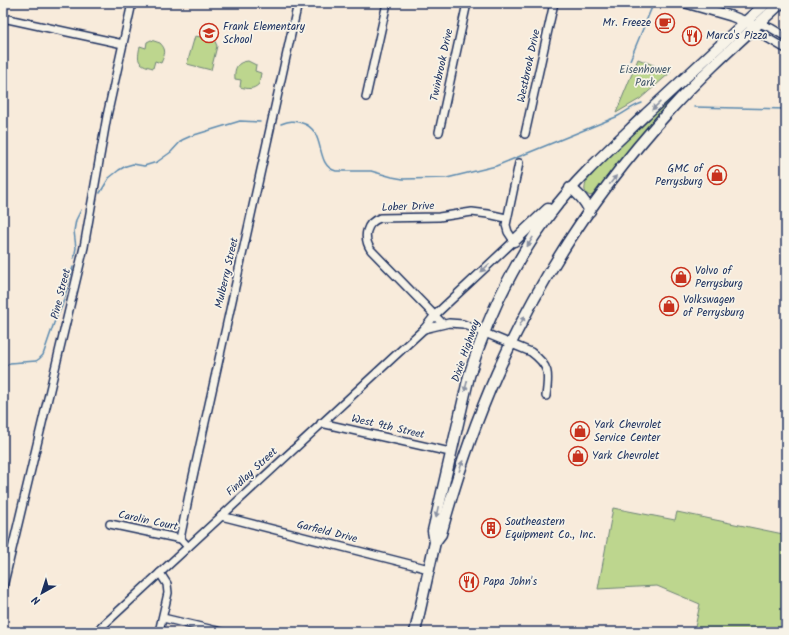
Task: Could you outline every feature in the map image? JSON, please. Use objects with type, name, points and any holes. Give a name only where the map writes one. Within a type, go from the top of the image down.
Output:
[{"type":"main road","name":"Dixie Highway","points":[[435,542],[441,534],[459,471],[482,408],[511,343],[564,248],[626,163],[703,70],[744,31],[747,26],[752,25],[766,3]]},
{"type":"main road","points":[[752,25],[774,3]]},
{"type":"main road","name":"Dixie Highway","points":[[415,632],[435,542],[433,531],[450,452],[469,376],[484,332],[501,294],[520,258],[570,188],[621,138],[752,25],[781,3]]},
{"type":"main road","points":[[514,241],[570,188],[580,196],[590,211]]},
{"type":"street","name":"Pine Street","points":[[3,587],[84,247],[108,116],[132,3]]},
{"type":"street","name":"Mulberry Street","points":[[181,539],[204,425],[298,3]]},
{"type":"street","points":[[366,97],[386,3]]},
{"type":"street","name":"Twinbrook Drive","points":[[438,132],[467,3]]},
{"type":"street","name":"Westbrook Drive","points":[[525,134],[554,3]]},
{"type":"street","points":[[686,3],[731,16],[752,25],[786,49]]},
{"type":"street","points":[[3,18],[123,44]]},
{"type":"street","points":[[752,25],[771,28],[786,37]]},
{"type":"street","points":[[514,241],[506,229],[506,218],[519,163]]},
{"type":"street","name":"Lober Drive","points":[[443,324],[371,250],[365,237],[369,225],[376,219],[380,218],[439,217],[472,212],[506,218]]},
{"type":"street","name":"Findlay Street","points":[[96,632],[424,329],[435,315],[514,241]]},
{"type":"street","name":"Findlay Street","points":[[424,329],[449,323],[463,324],[531,352],[544,364],[548,371],[549,379],[546,396]]},
{"type":"street","name":"West 9th Street","points":[[321,423],[450,452]]},
{"type":"street","name":"Garfield Drive","points":[[221,516],[429,569]]},
{"type":"street","name":"Carolin Court","points":[[110,524],[181,539]]},
{"type":"street","points":[[181,539],[188,547]]},
{"type":"street","points":[[159,632],[168,588],[160,573]]},
{"type":"street","points":[[162,618],[222,632]]},
{"type":"green space","points":[[195,36],[214,39],[217,46],[211,70],[187,64]]},
{"type":"green space","points":[[151,40],[160,43],[165,52],[161,63],[155,61],[153,68],[144,65],[139,61],[140,46],[146,48],[147,42]]},
{"type":"green space","name":"Eisenhower Park","points":[[638,59],[671,72],[640,99],[616,113]]},
{"type":"green space","points":[[248,61],[256,65],[255,71],[261,73],[259,84],[250,88],[240,87],[241,80],[235,79],[235,72],[239,64]]},
{"type":"green space","points":[[693,77],[652,122],[593,195],[590,196],[587,194],[585,191],[585,185],[592,174]]},
{"type":"green space","points":[[613,508],[675,520],[677,512],[783,534],[786,536],[786,632],[694,632],[700,604],[657,586],[598,589]]},
{"type":"waterway","points":[[630,60],[652,7],[646,3]]},
{"type":"waterway","points":[[281,124],[294,121],[310,127],[315,133],[325,162],[329,168],[336,171],[371,171],[403,179],[447,178],[496,166],[616,117],[642,103]]},
{"type":"waterway","points":[[694,107],[786,109]]},
{"type":"waterway","points":[[100,193],[109,178],[119,170],[133,164],[144,166],[157,162],[171,152],[182,140],[191,136],[240,121],[260,122]]},
{"type":"waterway","points":[[74,258],[76,248],[74,231],[76,220],[81,210]]},
{"type":"waterway","points":[[3,368],[10,363],[36,361],[43,355],[54,323],[62,306],[73,267]]},
{"type":"place","name":"Mr. Freeze","points":[[665,23]]},
{"type":"place","name":"Frank Elementary School","points":[[209,33]]},
{"type":"place","name":"Marco's Pizza","points":[[692,36]]},
{"type":"place","name":"GMC of Perrysburg","points":[[717,175]]},
{"type":"place","name":"Volvo of Perrysburg","points":[[681,277]]},
{"type":"place","name":"Volkswagen of Perrysburg","points":[[669,306]]},
{"type":"place","name":"Yark Chevrolet Service Center","points":[[580,431]]},
{"type":"place","name":"Yark Chevrolet","points":[[578,456]]},
{"type":"place","name":"Southeastern Equipment Co., Inc.","points":[[491,528]]},
{"type":"place","name":"Papa John's","points":[[469,582]]}]
